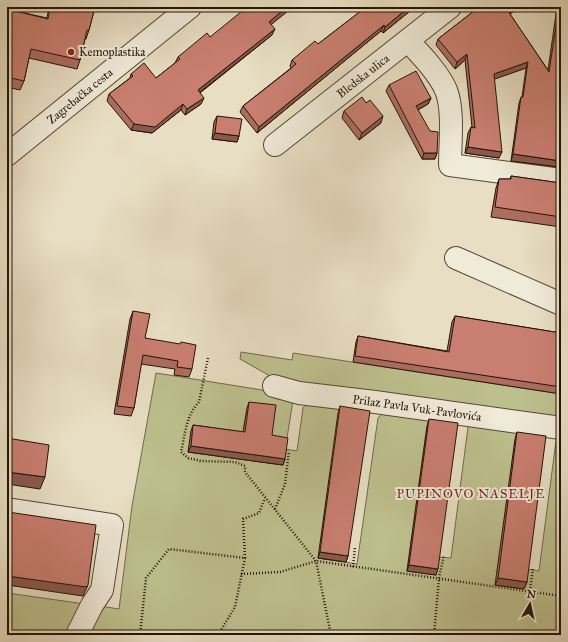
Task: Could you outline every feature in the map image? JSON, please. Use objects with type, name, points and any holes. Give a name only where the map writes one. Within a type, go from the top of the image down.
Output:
[{"type":"street","name":"Zagrebačka cesta","points":[[7,155],[190,7]]},
{"type":"street","name":"Bledska ulica","points":[[275,145],[450,7]]},
{"type":"street","points":[[408,41],[437,75],[446,91],[451,119],[450,165],[561,180]]},
{"type":"street","points":[[456,258],[561,304]]},
{"type":"street","name":"Prilaz Pavla Vuk-Pavlovića","points":[[274,386],[299,393],[561,428]]},
{"type":"street","points":[[7,509],[112,525],[102,590],[77,635]]},
{"type":"path","points":[[208,358],[199,402],[189,417],[181,452],[188,458],[201,461],[235,462],[245,466],[245,472],[316,561],[331,635]]},
{"type":"path","points":[[275,509],[286,484],[289,451]]},
{"type":"path","points":[[218,635],[235,607],[245,558],[243,519],[259,513],[266,498]]},
{"type":"path","points":[[353,566],[355,547]]},
{"type":"path","points":[[140,635],[146,578],[170,549],[245,558]]},
{"type":"path","points":[[434,635],[439,578],[444,555]]},
{"type":"path","points":[[241,574],[280,572],[316,561],[561,596]]},
{"type":"path","points":[[530,592],[533,568]]},
{"type":"green space","points":[[241,352],[292,360],[293,353],[561,394],[561,420],[277,380],[240,359]]},
{"type":"green space","points":[[156,373],[262,390],[277,399],[293,401],[286,444],[270,442],[247,409],[242,439],[191,431],[189,452],[283,465],[285,449],[297,451],[303,408],[309,401],[364,409],[318,558],[357,564],[378,418],[385,411],[452,420],[427,426],[407,571],[438,557],[451,558],[468,427],[475,423],[541,432],[527,569],[539,571],[556,441],[561,439],[561,635],[83,635],[100,606],[119,609],[132,506]]},
{"type":"green space","points":[[7,593],[85,604],[69,635],[7,635]]},
{"type":"building","points":[[50,7],[95,7],[89,30],[87,30],[80,60],[31,49],[24,81],[7,77],[7,9],[48,19]]},
{"type":"building","points":[[247,7],[287,7],[269,22],[275,29],[198,90],[204,98],[187,109],[183,104],[155,127],[134,124],[109,94],[133,76],[131,74],[144,63],[156,78],[180,59],[178,57],[207,33],[210,37]]},
{"type":"building","points":[[366,7],[409,7],[385,27],[384,25],[259,127],[243,106],[296,64],[292,60],[315,41],[318,44]]},
{"type":"building","points":[[479,7],[514,7],[508,11],[549,72],[559,7],[561,7],[561,161],[513,154],[521,97],[523,97],[528,62],[494,74],[502,152],[468,147],[471,127],[475,128],[467,54],[457,62],[438,39]]},
{"type":"building","points":[[416,71],[431,98],[416,106],[430,131],[438,132],[437,153],[424,153],[389,85]]},
{"type":"building","points":[[362,97],[366,103],[370,100],[383,116],[362,133],[344,111]]},
{"type":"building","points":[[217,116],[242,119],[239,136],[215,133]]},
{"type":"building","points":[[511,176],[561,183],[561,217],[495,207],[499,179],[511,179]]},
{"type":"building","points":[[133,311],[150,314],[145,338],[196,345],[192,369],[177,367],[178,361],[143,355],[134,408],[117,406]]},
{"type":"building","points":[[455,316],[561,333],[561,387],[355,356],[358,336],[449,352]]},
{"type":"building","points":[[249,402],[276,405],[272,435],[288,438],[285,459],[191,446],[193,425],[245,432]]},
{"type":"building","points":[[340,406],[370,411],[348,556],[320,552]]},
{"type":"building","points":[[429,419],[458,423],[438,569],[409,565]]},
{"type":"building","points":[[517,432],[546,436],[527,582],[498,578]]},
{"type":"building","points":[[7,438],[49,445],[45,477],[7,472]]},
{"type":"building","points":[[7,511],[96,525],[88,585],[86,587],[7,576]]},
{"type":"place","name":"Kemoplastika","points":[[71,52]]},
{"type":"district","name":"PUPINOVO NASELJE","points":[[471,493]]}]
